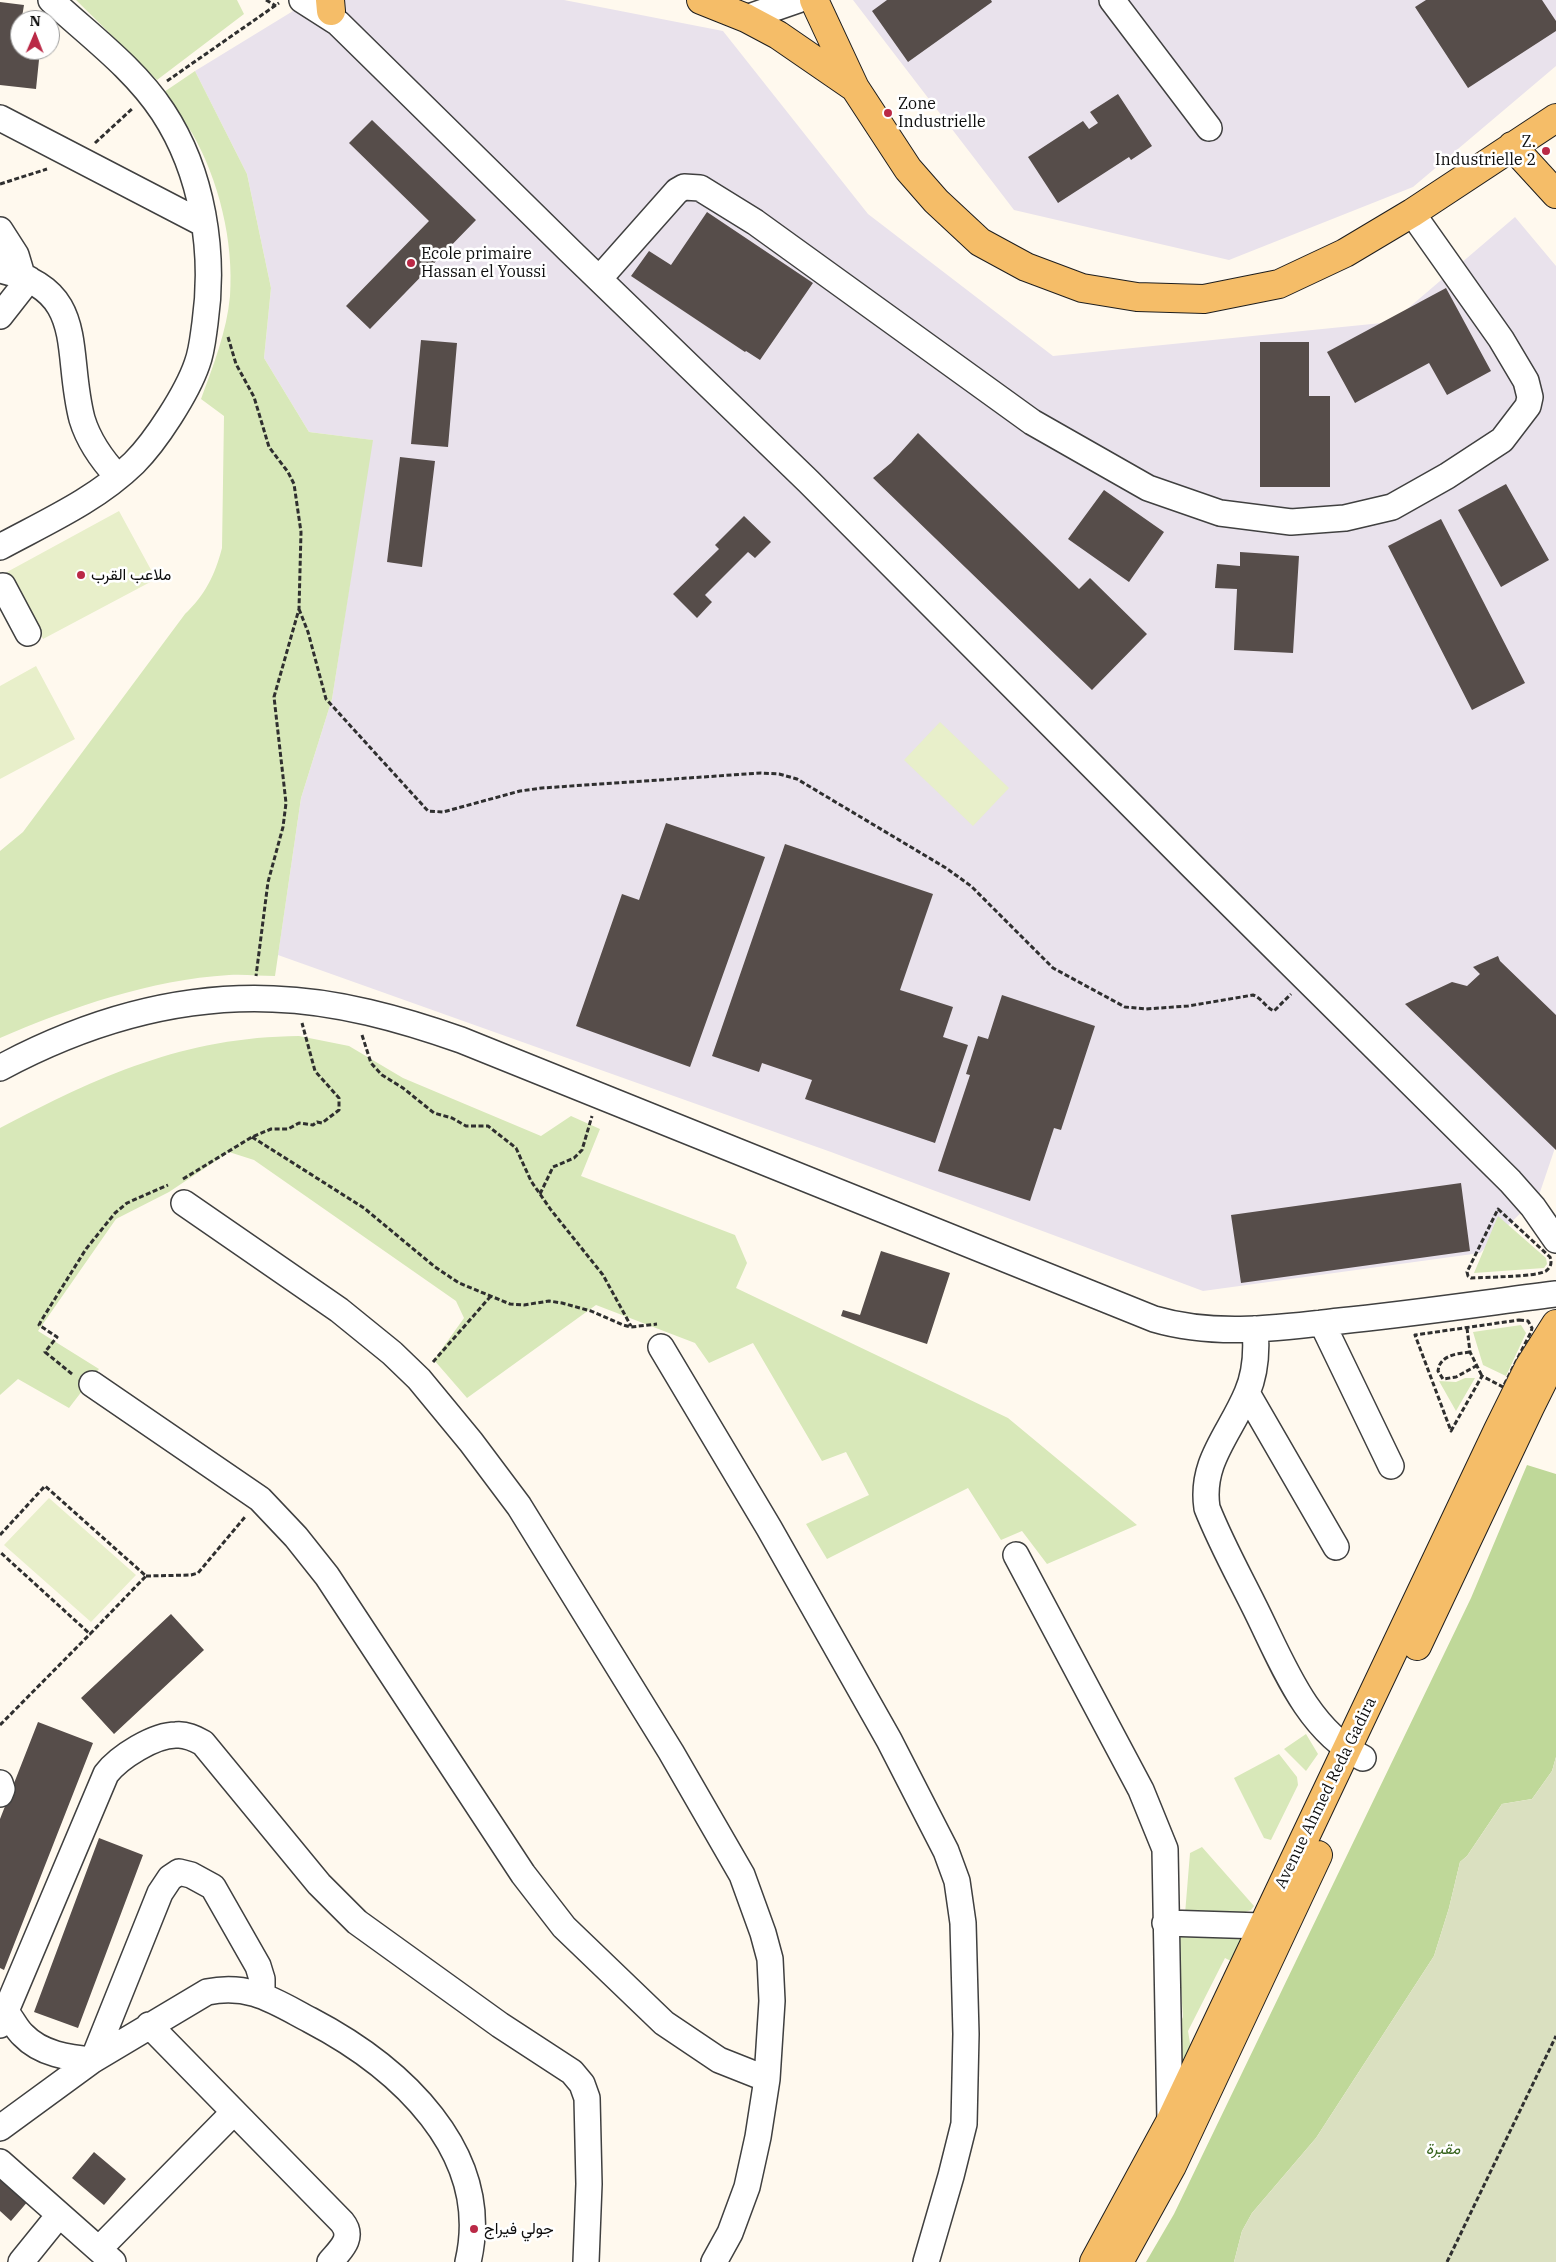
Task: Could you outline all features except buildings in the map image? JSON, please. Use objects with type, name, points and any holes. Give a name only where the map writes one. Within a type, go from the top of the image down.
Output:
[{"type":"main road","points":[[701,0],[746,18],[778,35],[855,88]]},
{"type":"main road","points":[[814,0],[855,88],[908,169],[936,201],[980,242],[1026,267],[1082,288],[1137,297],[1204,299],[1279,284],[1345,253],[1412,213],[1556,118]]},
{"type":"main road","points":[[1512,146],[1556,194]]},
{"type":"main road","name":"Avenue Ahmed Reda Gadira","points":[[1119,2262],[1172,2166],[1528,1367],[1556,1324]]},
{"type":"main road","name":"Avenue Ahmed Reda Gadira","points":[[1094,2262],[1170,2122],[1262,1926],[1355,1754],[1534,1399],[1556,1361]]},
{"type":"street","points":[[0,547],[74,508],[118,478],[136,461],[151,442],[184,391],[197,364],[207,310],[208,252],[193,174],[185,153],[167,119],[149,93],[114,56],[51,0]]},
{"type":"street","points":[[302,0],[331,8],[599,279],[808,480],[1306,979],[1510,1180],[1556,1240]]},
{"type":"street","points":[[746,18],[798,0]]},
{"type":"street","points":[[1112,0],[1209,128]]},
{"type":"street","points":[[0,118],[204,224]]},
{"type":"street","points":[[599,279],[677,191],[684,187],[700,188],[755,222],[1040,427],[1148,488],[1220,513],[1291,522],[1344,518],[1392,507],[1447,476],[1502,440],[1528,406],[1530,397],[1526,381],[1501,339],[1412,213]]},
{"type":"street","points":[[0,230],[13,266],[0,316]]},
{"type":"street","points":[[13,266],[46,288],[60,304],[66,322],[82,419],[92,443],[104,462],[118,478]]},
{"type":"street","points":[[3,586],[16,624]]},
{"type":"street","points":[[0,1068],[47,1044],[122,1017],[161,1008],[200,1002],[253,999],[297,1001],[355,1010],[396,1019],[462,1040],[1154,1319],[1198,1329],[1255,1329],[1322,1323],[1556,1294]]},
{"type":"street","points":[[1510,1180],[1556,1210]]},
{"type":"street","points":[[184,1203],[339,1310],[392,1353],[419,1379],[472,1442],[518,1506],[671,1752],[742,1875],[763,1933],[770,1959],[772,2001],[767,2079],[758,2136],[747,2187],[730,2233],[714,2262]]},
{"type":"street","points":[[1322,1323],[1391,1466]]},
{"type":"street","points":[[1255,1329],[1256,1360],[1247,1394],[1208,1470],[1205,1494],[1207,1508],[1296,1690],[1320,1724],[1355,1754]]},
{"type":"street","points":[[661,1347],[769,1528],[889,1740],[946,1851],[957,1881],[963,1923],[966,2084],[964,2124],[926,2262]]},
{"type":"street","points":[[92,1384],[260,1499],[296,1537],[327,1576],[522,1874],[564,1927],[664,2022],[719,2060],[767,2079]]},
{"type":"street","points":[[1247,1394],[1336,1547]]},
{"type":"street","points":[[1016,1555],[1142,1790],[1165,1849],[1170,2122]]},
{"type":"street","points":[[93,2060],[60,2055],[39,2048],[24,2037],[2,2015],[106,1774],[113,1765],[126,1755],[163,1736],[177,1734],[190,1736],[202,1743],[319,1884],[357,1922],[500,2025],[572,2072],[582,2084],[587,2098],[589,2184],[586,2262]]},
{"type":"street","points":[[0,1783],[2,1789],[0,1794]]},
{"type":"street","points":[[93,2060],[160,1894],[170,1878],[179,1872],[191,1875],[212,1887],[258,1966],[262,1979],[262,1994]]},
{"type":"street","points":[[1165,1922],[1262,1926]]},
{"type":"street","points":[[0,2128],[93,2060],[207,1992],[222,1989],[240,1989],[262,1994],[343,2037],[391,2072],[419,2100],[443,2133],[463,2170],[472,2207],[473,2232],[468,2262]]},
{"type":"street","points":[[150,2025],[345,2226],[347,2242],[330,2262]]},
{"type":"street","points":[[0,2162],[106,2256],[234,2112]]},
{"type":"street","points":[[21,2262],[59,2215]]},
{"type":"path","points":[[266,0],[276,6]]},
{"type":"path","points":[[149,93],[284,0]]},
{"type":"path","points":[[207,310],[222,325],[227,334],[236,364],[254,397],[269,447],[288,472],[294,484],[301,532],[299,609],[274,697],[286,804],[283,827],[268,882],[253,999]]},
{"type":"path","points":[[299,609],[308,632],[326,699],[428,811],[443,812],[520,791],[550,787],[761,773],[780,774],[797,779],[946,868],[971,886],[1053,968],[1125,1007],[1146,1009],[1188,1006],[1253,995],[1260,998],[1274,1011],[1306,979]]},
{"type":"path","points":[[92,1384],[83,1383],[45,1352],[57,1338],[39,1325],[83,1254],[115,1213],[127,1203],[186,1178],[252,1137],[278,1127],[288,1129],[300,1123],[310,1126],[317,1122],[322,1123],[339,1110],[339,1098],[321,1078],[312,1063],[297,1001]]},
{"type":"path","points":[[355,1010],[371,1063],[376,1070],[434,1113],[452,1118],[466,1126],[485,1126],[492,1129],[516,1148],[526,1173],[603,1275],[631,1327]]},
{"type":"path","points":[[540,1194],[553,1167],[574,1158],[582,1150],[598,1095]]},
{"type":"path","points":[[252,1137],[364,1208],[445,1275],[490,1297],[517,1305],[549,1301],[562,1302],[591,1311],[623,1326],[631,1327],[655,1323],[666,1327],[671,1338],[669,1342],[661,1347]]},
{"type":"path","points":[[1498,1209],[1522,1231],[1550,1257],[1551,1265],[1548,1270],[1521,1275],[1472,1278],[1468,1276],[1467,1272],[1498,1209]]},
{"type":"path","points":[[419,1379],[490,1297]]},
{"type":"path","points":[[1467,1328],[1470,1352],[1482,1376],[1503,1387],[1532,1328],[1528,1321],[1524,1320],[1415,1335],[1451,1431],[1482,1376]]},
{"type":"path","points":[[1440,1376],[1439,1366],[1443,1359],[1450,1355],[1470,1352]]},
{"type":"path","points":[[1432,1380],[1440,1376],[1442,1378],[1456,1377],[1476,1366]]},
{"type":"path","points":[[0,1535],[45,1486],[146,1576],[186,1576],[198,1573],[260,1499]]},
{"type":"path","points":[[0,1552],[90,1634]]},
{"type":"path","points":[[0,1725],[146,1576]]},
{"type":"path","points":[[1447,2262],[1556,2036]]},
{"type":"shaded area","points":[[311,0],[564,0],[723,31],[868,214],[1053,356],[1392,322],[1515,217],[1556,266],[1556,1145],[1539,1195],[1480,1253],[1203,1291],[831,1152],[278,955],[301,798],[332,699],[372,440],[309,432],[264,358],[271,288],[247,174],[195,71]]},
{"type":"shaded area","points":[[853,0],[1556,0],[1556,66],[1413,187],[1229,260],[1014,210]]},
{"type":"green space","points":[[76,0],[237,0],[244,14],[157,80]]},
{"type":"green space","points":[[195,71],[247,174],[271,288],[264,358],[309,432],[373,440],[332,699],[301,798],[275,976],[229,975],[199,978],[141,989],[83,1006],[0,1038],[0,851],[23,832],[185,614],[204,592],[216,567],[222,548],[224,416],[201,399],[226,322],[230,296],[230,254],[223,212],[202,151],[164,92]]},
{"type":"green space","name":"ملاعب القرب","points":[[119,511],[156,579],[43,639],[7,572]]},
{"type":"green space","points":[[36,666],[75,739],[0,779],[0,686]]},
{"type":"green space","points":[[940,722],[1009,788],[973,826],[904,760]]},
{"type":"green space","points":[[299,1036],[349,1046],[403,1078],[541,1136],[571,1116],[600,1129],[581,1176],[735,1235],[747,1263],[736,1288],[1008,1418],[1137,1525],[1047,1564],[1022,1531],[1001,1540],[968,1488],[827,1559],[806,1524],[869,1495],[846,1452],[822,1461],[753,1343],[709,1363],[695,1343],[596,1305],[467,1398],[434,1360],[464,1318],[456,1301],[254,1160],[229,1152],[169,1192],[116,1219],[38,1331],[99,1369],[69,1408],[18,1379],[0,1395],[0,1128],[72,1092],[144,1063],[218,1043],[257,1038]]},
{"type":"green space","points":[[1498,1216],[1546,1258],[1547,1264],[1544,1268],[1474,1273]]},
{"type":"green space","points":[[1521,1325],[1526,1333],[1506,1376],[1483,1365],[1473,1332]]},
{"type":"green space","points":[[1465,1378],[1475,1378],[1456,1411],[1439,1381],[1456,1382]]},
{"type":"green space","points":[[1527,1465],[1556,1474],[1556,1757],[1552,1771],[1532,1799],[1502,1804],[1467,1856],[1460,1862],[1449,1908],[1434,1956],[1316,2138],[1252,2213],[1242,2231],[1234,2262],[1146,2262],[1174,2214],[1471,1598]]},
{"type":"green space","points":[[49,1498],[136,1575],[91,1622],[4,1545]]},
{"type":"green space","points":[[1306,1734],[1318,1754],[1306,1771],[1284,1749]]},
{"type":"green space","points":[[1279,1754],[1297,1777],[1298,1785],[1271,1840],[1264,1838],[1234,1778]]},
{"type":"green space","name":"مقبرة","points":[[1556,1757],[1556,2262],[1234,2262],[1242,2231],[1252,2213],[1316,2138],[1434,1956],[1449,1908],[1460,1862],[1467,1856],[1502,1804],[1532,1799],[1552,1771]]},
{"type":"green space","points":[[1202,1847],[1254,1906],[1251,1910],[1242,1913],[1185,1914],[1190,1853]]},
{"type":"green space","points":[[1177,1933],[1243,1937],[1231,1961],[1225,1958],[1188,2031],[1192,2055],[1182,2069],[1173,2038],[1183,2017]]},
{"type":"place","name":"Zone Industrielle","points":[[888,113]]},
{"type":"place","name":"Z. Industrielle 2","points":[[1546,151]]},
{"type":"place","name":"Ecole primaire Hassan el Youssi","points":[[411,263]]},
{"type":"place","name":"ملاعب القرب","points":[[81,575]]},
{"type":"place","name":"جولي فيراج","points":[[474,2229]]}]
